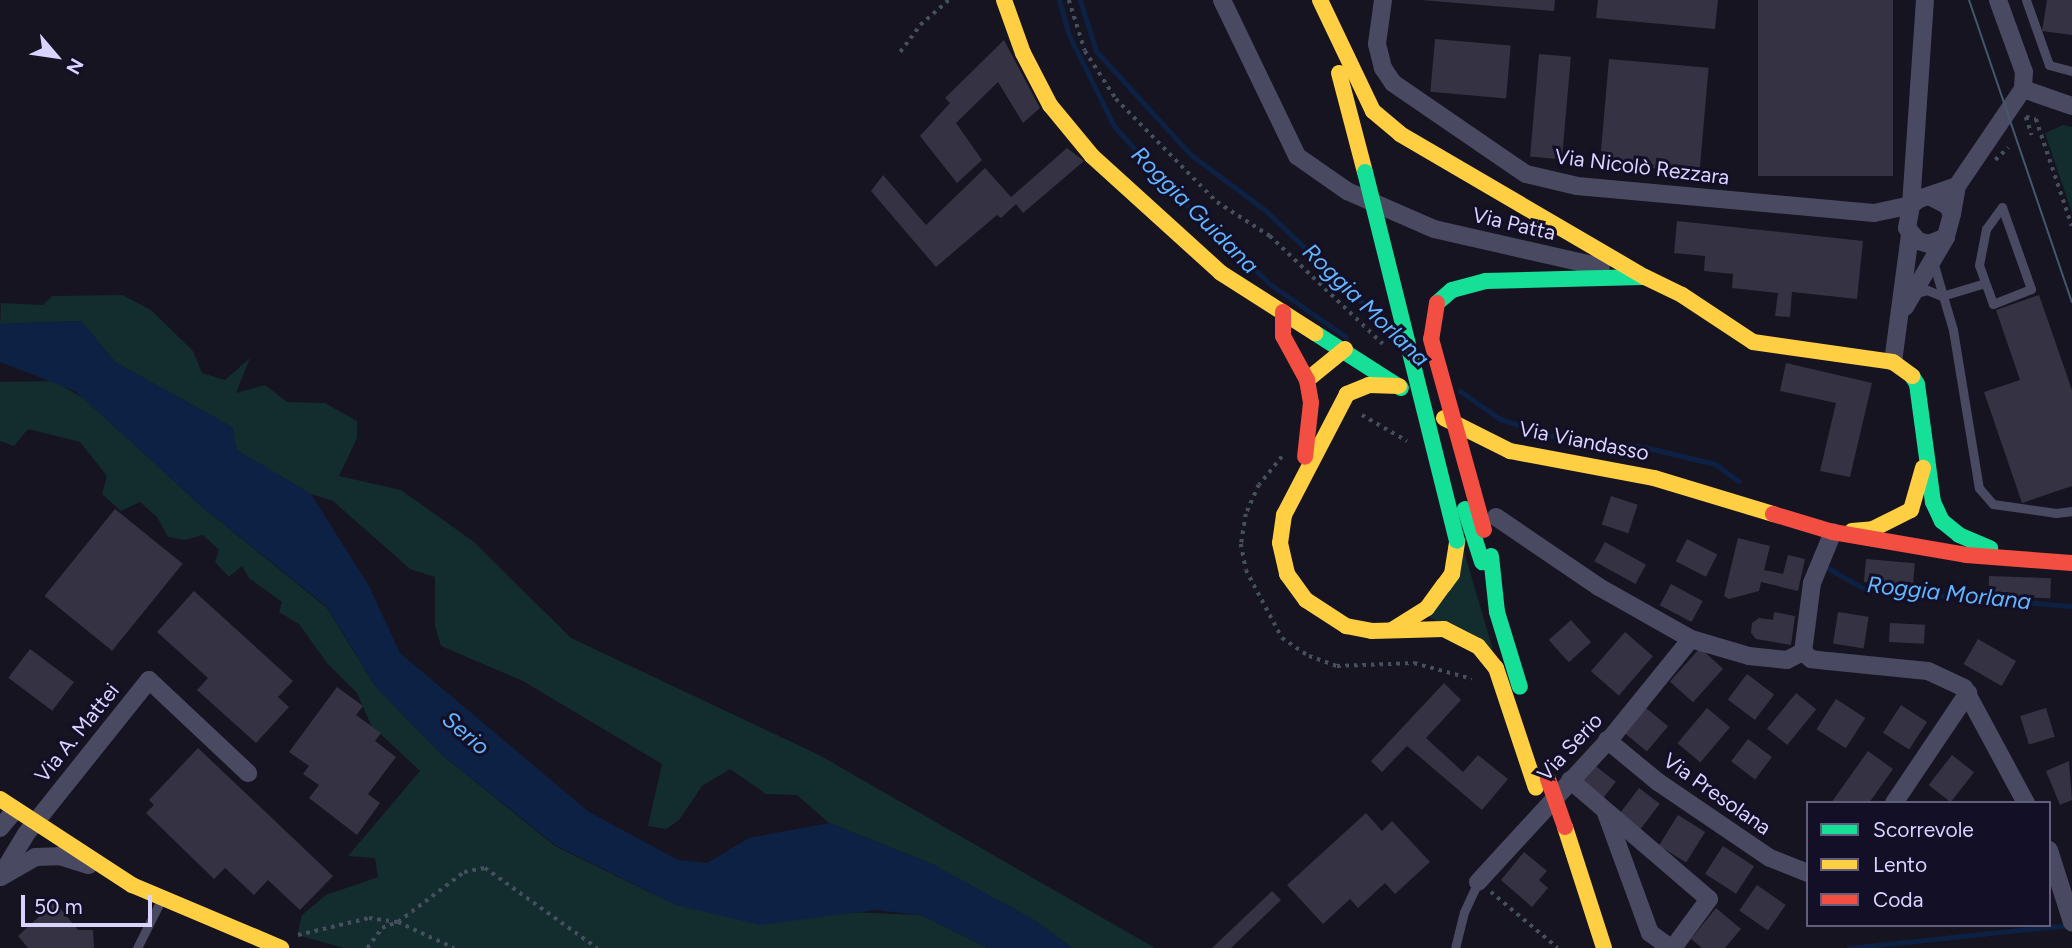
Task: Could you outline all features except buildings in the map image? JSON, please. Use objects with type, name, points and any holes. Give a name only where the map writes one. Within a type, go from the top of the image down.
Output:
[{"type":"main road","name":"Via Viandasso","points":[[1004,0],[1023,53],[1051,104],[1092,156],[1199,256],[1283,312],[1345,349],[1441,416],[1510,451],[1654,478],[1833,532],[1916,548],[2072,563]]},
{"type":"main road","points":[[1320,0],[1373,111],[1401,134],[1645,277]]},
{"type":"main road","points":[[1320,0],[1393,276],[1457,541],[1452,574],[1444,585],[1427,608],[1392,630]]},
{"type":"main road","points":[[1393,276],[1486,559]]},
{"type":"main road","points":[[1542,784],[1431,339],[1437,303],[1452,290],[1485,281],[1645,277]]},
{"type":"main road","name":"Via Patta","points":[[1645,277],[1682,295],[1753,342],[1893,362]]},
{"type":"main road","points":[[1283,312],[1283,336],[1307,380],[1309,441],[1300,480]]},
{"type":"main road","points":[[1307,380],[1345,349]]},
{"type":"main road","points":[[1345,349],[1347,394],[1284,515],[1280,543],[1287,574],[1325,616],[1346,626],[1392,630],[1444,629],[1478,646],[1496,668],[1604,948]]},
{"type":"main road","points":[[1893,362],[1907,369],[1917,384],[1924,456],[1933,502],[1942,521],[1959,535],[2043,562]]},
{"type":"main road","points":[[1347,394],[1369,385],[1399,386]]},
{"type":"main road","points":[[1916,548],[1911,510],[1922,480],[1924,456]]},
{"type":"main road","points":[[1916,548],[1927,531],[1933,502]]},
{"type":"main road","points":[[1833,532],[1873,528],[1911,510]]},
{"type":"main road","points":[[0,799],[103,869],[161,900],[237,940],[281,948]]},
{"type":"street","name":"Via Patta","points":[[1222,0],[1297,156],[1347,191],[1434,229],[1645,277]]},
{"type":"street","name":"Via Nicolò Rezzara","points":[[1383,0],[1377,44],[1382,68],[1393,83],[1526,174],[1577,186],[1874,213],[1957,186]]},
{"type":"street","points":[[1893,362],[1909,231],[1923,199],[1916,172],[1925,0]]},
{"type":"street","points":[[1900,316],[1936,260],[1946,237],[1957,186],[2023,89],[2024,72],[1998,0]]},
{"type":"street","points":[[2023,89],[2072,106]]},
{"type":"street","points":[[1923,199],[1947,205],[1952,214]]},
{"type":"street","name":"Via Nicolò Rezzara","points":[[1874,213],[1909,231]]},
{"type":"street","points":[[1909,231],[1929,244],[1946,237]]},
{"type":"street","points":[[1496,517],[1599,587],[1691,639],[1749,656],[1787,660],[1803,652]]},
{"type":"street","points":[[1803,652],[1812,583],[1833,532]]},
{"type":"street","name":"Via Serio","points":[[1478,883],[1607,740],[1691,639]]},
{"type":"street","points":[[1803,652],[1811,659],[1828,662],[1928,671],[1968,693],[2025,801]]},
{"type":"street","name":"Via A. Mattei","points":[[36,824],[149,680],[248,773]]},
{"type":"street","points":[[1895,801],[1968,693]]},
{"type":"street","name":"Via Presolana","points":[[1607,740],[1658,782],[1770,858],[1806,872]]},
{"type":"street","points":[[1570,780],[1709,899],[1672,948],[1650,933],[1605,810]]},
{"type":"street","points":[[0,828],[15,810]]},
{"type":"street","points":[[0,877],[9,857],[36,824]]},
{"type":"street","points":[[0,877],[35,857],[60,856],[103,869]]},
{"type":"street","points":[[2051,856],[2072,922]]},
{"type":"lane","points":[[2026,0],[2045,59],[2057,69],[2072,71]]},
{"type":"lane","points":[[2002,207],[2031,289],[1993,304],[1985,283],[1979,265],[1986,229],[2002,207]]},
{"type":"lane","points":[[1936,260],[1933,269],[1953,331],[1979,488],[1993,504],[2056,513],[2072,510]]},
{"type":"lane","points":[[1905,267],[1915,289],[1919,291],[1939,294],[1985,283]]},
{"type":"lane","points":[[1915,289],[1939,294]]},
{"type":"lane","points":[[1455,948],[1464,912],[1478,883]]},
{"type":"lane","points":[[137,948],[161,900]]},
{"type":"path","points":[[900,52],[920,25],[949,0]]},
{"type":"path","points":[[1069,0],[1085,51],[1116,99],[1217,202],[1270,236],[1319,287],[1394,353]]},
{"type":"path","points":[[2020,124],[2026,117]]},
{"type":"path","points":[[2026,117],[2032,135]]},
{"type":"path","points":[[2026,117],[2036,119],[2072,226]]},
{"type":"path","points":[[1987,168],[2007,141]]},
{"type":"path","points":[[1997,161],[2007,148]]},
{"type":"path","points":[[1285,452],[1259,485],[1246,514],[1241,544],[1246,570],[1282,638],[1309,656],[1337,666],[1438,667],[1472,680],[1480,688]]},
{"type":"path","points":[[368,948],[382,928],[398,922],[464,872],[485,868],[597,948]]},
{"type":"path","points":[[1478,883],[1558,948]]},
{"type":"path","points":[[295,935],[369,918],[398,922],[454,948]]},
{"type":"green space","points":[[2063,125],[2072,127],[2072,213],[2045,133]]},
{"type":"green space","points":[[122,295],[151,310],[193,351],[202,373],[225,380],[250,358],[236,393],[265,385],[287,402],[325,403],[357,421],[357,438],[339,476],[401,490],[474,542],[571,638],[819,755],[1155,948],[1072,948],[1034,920],[934,865],[829,823],[797,795],[766,794],[730,769],[702,786],[679,820],[666,829],[648,826],[662,764],[523,681],[441,646],[435,626],[435,577],[410,569],[333,501],[311,494],[236,450],[232,427],[115,362],[81,321],[0,324],[1,303],[43,305],[52,296]]},
{"type":"green space","points":[[54,381],[85,399],[200,505],[327,608],[375,686],[441,754],[555,846],[676,905],[921,915],[988,948],[344,948],[297,935],[302,915],[326,895],[378,877],[375,858],[348,856],[420,771],[371,725],[357,693],[327,663],[299,624],[279,612],[282,602],[249,578],[242,566],[229,577],[215,562],[219,550],[203,535],[185,540],[168,537],[157,517],[140,502],[121,511],[102,494],[107,476],[80,442],[28,429],[14,446],[0,441],[0,382]]},
{"type":"green space","points":[[1463,548],[1493,650],[1427,616]]},
{"type":"water","name":"Serio","points":[[81,321],[115,362],[232,427],[237,450],[311,494],[369,586],[400,653],[589,812],[678,860],[707,863],[749,838],[829,823],[934,865],[1034,920],[1072,948],[988,948],[921,915],[875,910],[760,925],[676,905],[555,845],[441,754],[375,686],[327,607],[200,505],[75,391],[0,362],[0,324]]},
{"type":"waterway","name":"Roggia Guidana","points":[[1059,0],[1069,35],[1114,126],[1173,192],[1271,285],[1346,337]]},
{"type":"waterway","name":"Roggia Morlana","points":[[1080,0],[1096,51],[1190,154],[1265,210],[1390,329]]},
{"type":"waterway","name":"Roggia Morlana","points":[[1460,391],[1500,419],[1552,436],[1644,447],[1715,464],[1738,481]]},
{"type":"waterway","name":"Roggia Morlana","points":[[1829,569],[1865,589],[2072,606]]},
{"type":"waterway","points":[[2051,927],[2069,925]]},
{"type":"waterway","points":[[1849,948],[2050,927]]},
{"type":"tram line","points":[[1969,0],[2072,302]]},
{"type":"traffic: fast","points":[[1365,172],[1457,541]]},
{"type":"traffic: fast","points":[[1437,303],[1452,290],[1485,281],[1642,277]]},
{"type":"traffic: fast","points":[[1315,333],[1401,388]]},
{"type":"traffic: fast","points":[[1912,376],[1917,384],[1933,502],[1942,521],[1959,535],[1990,548]]},
{"type":"traffic: fast","points":[[1465,509],[1482,562]]},
{"type":"traffic: fast","points":[[1491,556],[1497,612],[1520,687]]},
{"type":"traffic: slow","points":[[1004,0],[1023,53],[1050,105],[1092,156],[1221,273],[1315,333]]},
{"type":"traffic: slow","points":[[1320,0],[1373,111],[1400,134],[1645,277]]},
{"type":"traffic: slow","points":[[1339,73],[1365,172]]},
{"type":"traffic: slow","points":[[1645,277],[1682,295],[1753,342],[1893,362],[1912,376]]},
{"type":"traffic: slow","points":[[1307,380],[1345,349]]},
{"type":"traffic: slow","points":[[1399,386],[1369,385],[1347,394],[1284,515],[1280,543],[1287,574],[1306,600],[1346,626],[1372,631],[1444,629],[1478,646],[1496,668],[1536,788]]},
{"type":"traffic: slow","points":[[1444,418],[1510,451],[1654,478],[1773,514]]},
{"type":"traffic: slow","points":[[1852,531],[1873,529],[1911,510],[1923,468]]},
{"type":"traffic: slow","points":[[1392,630],[1427,608],[1444,585],[1452,574],[1457,541]]},
{"type":"traffic: slow","points":[[0,799],[132,885],[281,948]]},
{"type":"traffic: slow","points":[[1565,827],[1604,948]]},
{"type":"traffic: jam","points":[[1437,303],[1431,339],[1484,530]]},
{"type":"traffic: jam","points":[[1283,312],[1283,336],[1307,380],[1311,403],[1305,457]]},
{"type":"traffic: jam","points":[[1773,514],[1833,532],[1966,555],[2072,563]]},
{"type":"traffic: jam","points":[[1548,779],[1565,827]]}]
